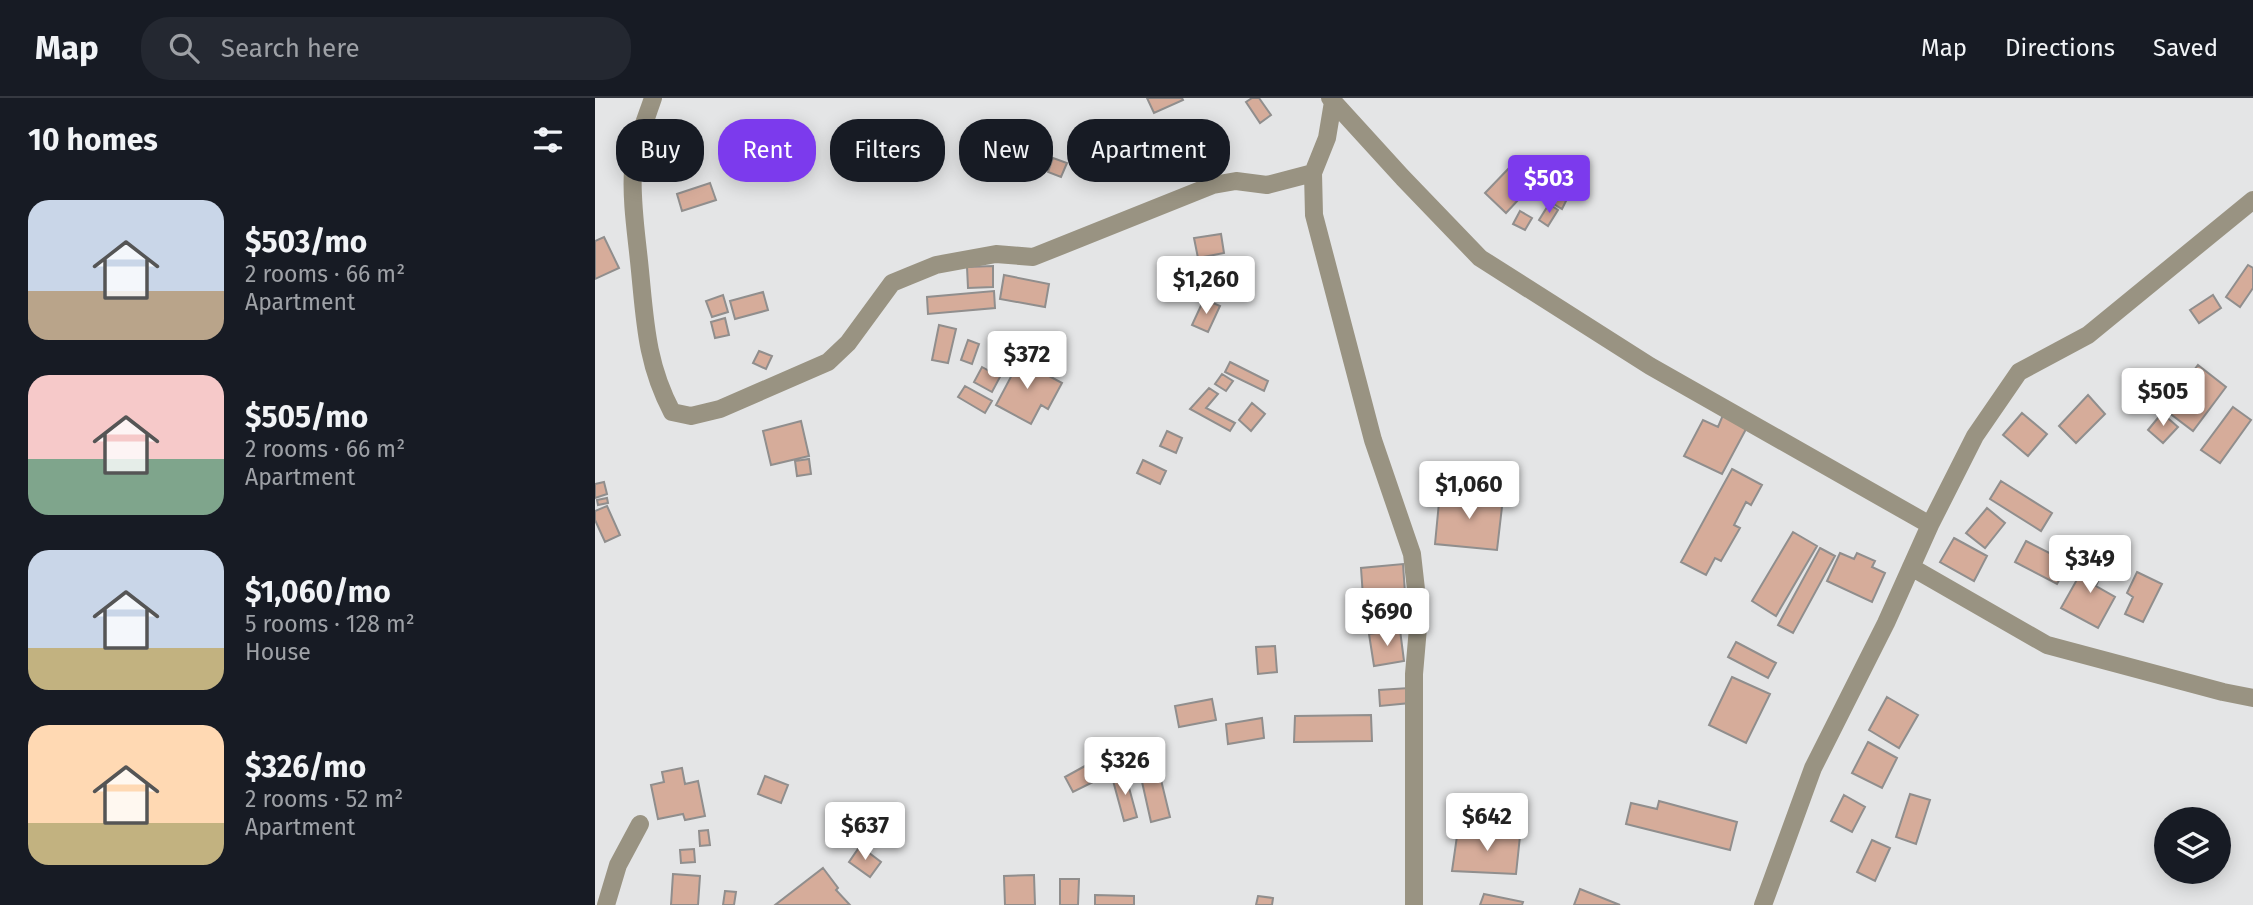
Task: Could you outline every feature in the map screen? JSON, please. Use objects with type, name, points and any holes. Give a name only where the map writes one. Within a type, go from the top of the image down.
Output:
[{"type":"street","points":[[653,98],[638,140],[633,172],[636,238],[648,351],[659,387],[672,412],[691,416],[720,409],[828,362],[848,343],[892,283],[936,265],[996,254],[1033,257],[1213,185],[1236,181],[1267,185],[1313,173]]},
{"type":"street","points":[[1332,100],[1327,138],[1313,173],[1314,215],[1373,440],[1412,554],[1419,616],[1414,674],[1414,905]]},
{"type":"street","points":[[1332,100],[1480,258],[1650,366],[1930,525]]},
{"type":"street","points":[[1763,905],[1813,768],[1975,436],[2019,372],[2088,335],[2253,200]]},
{"type":"street","points":[[1911,567],[2047,645],[2253,698]]},
{"type":"street","points":[[606,905],[618,865],[640,824]]},
{"type":"building","points":[[1147,98],[1182,98],[1183,100],[1154,113]]},
{"type":"building","points":[[1259,98],[1271,115],[1260,123],[1246,102]]},
{"type":"building","points":[[1053,158],[1067,163],[1061,177],[1053,174]]},
{"type":"building","points":[[1512,165],[1533,184],[1506,213],[1485,193]]},
{"type":"building","points":[[710,183],[716,200],[682,211],[677,194]]},
{"type":"building","points":[[1557,194],[1567,199],[1562,209],[1552,203]]},
{"type":"building","points":[[1549,204],[1558,210],[1548,226],[1539,220]]},
{"type":"building","points":[[1520,211],[1532,218],[1525,230],[1513,224]]},
{"type":"building","points":[[1221,234],[1224,253],[1198,258],[1194,238]]},
{"type":"building","points":[[604,237],[619,268],[595,279],[595,241]]},
{"type":"building","points":[[2248,265],[2253,268],[2253,288],[2240,307],[2226,297]]},
{"type":"building","points":[[993,266],[993,287],[968,288],[967,267]]},
{"type":"building","points":[[1004,275],[1049,284],[1045,307],[1000,299]]},
{"type":"building","points":[[994,291],[995,308],[928,314],[927,297]]},
{"type":"building","points":[[763,292],[768,310],[735,319],[730,301]]},
{"type":"building","points":[[723,295],[728,312],[712,317],[706,301]]},
{"type":"building","points":[[2213,295],[2221,308],[2199,323],[2190,310]]},
{"type":"building","points":[[1204,299],[1220,306],[1208,332],[1192,325]]},
{"type":"building","points":[[725,318],[729,335],[715,338],[711,322]]},
{"type":"building","points":[[939,325],[956,329],[948,363],[932,360]]},
{"type":"building","points":[[968,340],[979,344],[972,364],[961,360]]},
{"type":"building","points":[[1029,340],[1047,347],[1041,360],[1024,354]]},
{"type":"building","points":[[1000,345],[1011,351],[1004,364],[993,358]]},
{"type":"building","points":[[759,351],[772,356],[766,369],[753,363]]},
{"type":"building","points":[[1012,356],[1062,383],[1048,409],[1041,405],[1031,424],[996,405],[1013,373],[1006,369]]},
{"type":"building","points":[[1230,362],[1268,381],[1264,391],[1225,372]]},
{"type":"building","points":[[2198,365],[2226,387],[2193,431],[2164,409]]},
{"type":"building","points":[[982,367],[1000,377],[992,392],[974,382]]},
{"type":"building","points":[[1222,374],[1233,381],[1226,391],[1215,384]]},
{"type":"building","points":[[965,386],[992,401],[985,413],[958,397]]},
{"type":"building","points":[[1209,388],[1218,394],[1206,408],[1235,423],[1230,431],[1190,409]]},
{"type":"building","points":[[2088,395],[2105,414],[2076,443],[2059,426]]},
{"type":"building","points":[[1252,403],[1265,414],[1251,431],[1239,420]]},
{"type":"building","points":[[2233,407],[2251,420],[2220,463],[2201,450]]},
{"type":"building","points":[[2022,413],[2047,434],[2028,456],[2003,435]]},
{"type":"building","points":[[2162,413],[2178,427],[2163,443],[2148,430]]},
{"type":"building","points":[[1723,415],[1746,429],[1722,474],[1684,456],[1703,420],[1718,427]]},
{"type":"building","points":[[801,421],[809,456],[771,465],[763,431]]},
{"type":"building","points":[[1167,431],[1182,438],[1176,453],[1160,446]]},
{"type":"building","points":[[809,459],[811,474],[797,476],[795,461]]},
{"type":"building","points":[[1143,460],[1166,471],[1160,484],[1137,473]]},
{"type":"building","points":[[1732,469],[1762,485],[1751,505],[1746,502],[1734,525],[1740,528],[1721,561],[1715,558],[1706,575],[1681,562]]},
{"type":"building","points":[[2001,481],[2052,513],[2041,531],[1990,499]]},
{"type":"building","points":[[604,482],[607,494],[595,498],[595,484]]},
{"type":"building","points":[[1440,492],[1503,498],[1497,550],[1435,544]]},
{"type":"building","points":[[607,498],[608,503],[598,505],[597,500]]},
{"type":"building","points":[[607,506],[620,535],[605,542],[595,520],[595,511]]},
{"type":"building","points":[[1987,508],[2005,523],[1985,548],[1966,533]]},
{"type":"building","points":[[1793,532],[1817,546],[1776,616],[1752,601]]},
{"type":"building","points":[[1954,538],[1987,556],[1974,581],[1940,562]]},
{"type":"building","points":[[2026,541],[2069,563],[2057,584],[2015,562]]},
{"type":"building","points":[[1820,548],[1835,556],[1793,633],[1778,625]]},
{"type":"building","points":[[1840,553],[1854,559],[1857,553],[1875,561],[1872,567],[1885,573],[1872,602],[1827,581]]},
{"type":"building","points":[[2094,554],[2107,560],[2096,586],[2115,597],[2098,628],[2061,608],[2079,576],[2083,578]]},
{"type":"building","points":[[1403,564],[1405,593],[1363,597],[1361,568]]},
{"type":"building","points":[[2137,572],[2162,584],[2143,622],[2125,614],[2133,597],[2127,593]]},
{"type":"building","points":[[1400,630],[1404,661],[1374,666],[1369,634]]},
{"type":"building","points":[[1736,642],[1776,663],[1768,678],[1728,657]]},
{"type":"building","points":[[1275,646],[1277,672],[1258,674],[1256,647]]},
{"type":"building","points":[[1732,677],[1770,694],[1746,743],[1709,725]]},
{"type":"building","points":[[1409,688],[1410,703],[1380,706],[1379,690]]},
{"type":"building","points":[[1887,697],[1918,715],[1899,748],[1869,730]]},
{"type":"building","points":[[1212,699],[1216,720],[1179,727],[1175,706]]},
{"type":"building","points":[[1371,715],[1372,741],[1294,742],[1295,716]]},
{"type":"building","points":[[1262,718],[1264,738],[1228,744],[1226,724]]},
{"type":"building","points":[[1868,742],[1897,758],[1882,788],[1852,773]]},
{"type":"building","points":[[1154,751],[1170,817],[1151,822],[1136,755]]},
{"type":"building","points":[[1085,766],[1093,782],[1073,792],[1065,777]]},
{"type":"building","points":[[682,768],[685,784],[698,781],[705,816],[685,820],[683,814],[658,819],[651,785],[664,782],[662,772]]},
{"type":"building","points":[[1125,773],[1137,817],[1124,821],[1112,777]]},
{"type":"building","points":[[765,776],[788,785],[781,803],[758,794]]},
{"type":"building","points":[[1910,794],[1930,800],[1916,844],[1896,837]]},
{"type":"building","points":[[1844,795],[1865,807],[1852,832],[1831,821]]},
{"type":"building","points":[[1659,801],[1737,822],[1730,850],[1626,824],[1631,803],[1657,809]]},
{"type":"building","points":[[1485,828],[1507,829],[1506,837],[1520,836],[1516,874],[1452,871],[1457,836],[1484,837]]},
{"type":"building","points":[[708,830],[710,845],[700,846],[699,831]]},
{"type":"building","points":[[1872,840],[1890,848],[1875,881],[1857,872]]},
{"type":"building","points":[[860,846],[881,862],[870,877],[849,862]]},
{"type":"building","points":[[694,849],[695,862],[681,863],[680,850]]},
{"type":"building","points":[[823,868],[838,888],[836,890],[850,905],[775,905]]},
{"type":"building","points":[[673,874],[700,876],[698,905],[671,905]]},
{"type":"building","points":[[1034,875],[1035,905],[1005,905],[1004,876]]},
{"type":"building","points":[[1060,879],[1079,879],[1078,905],[1060,905]]},
{"type":"building","points":[[1580,889],[1620,905],[1574,905]]},
{"type":"building","points":[[725,891],[736,892],[734,905],[723,905]]},
{"type":"building","points":[[1484,894],[1523,902],[1522,905],[1480,905]]},
{"type":"building","points":[[1095,895],[1134,896],[1134,905],[1095,905]]},
{"type":"building","points":[[1258,896],[1273,898],[1272,905],[1256,905]]}]
